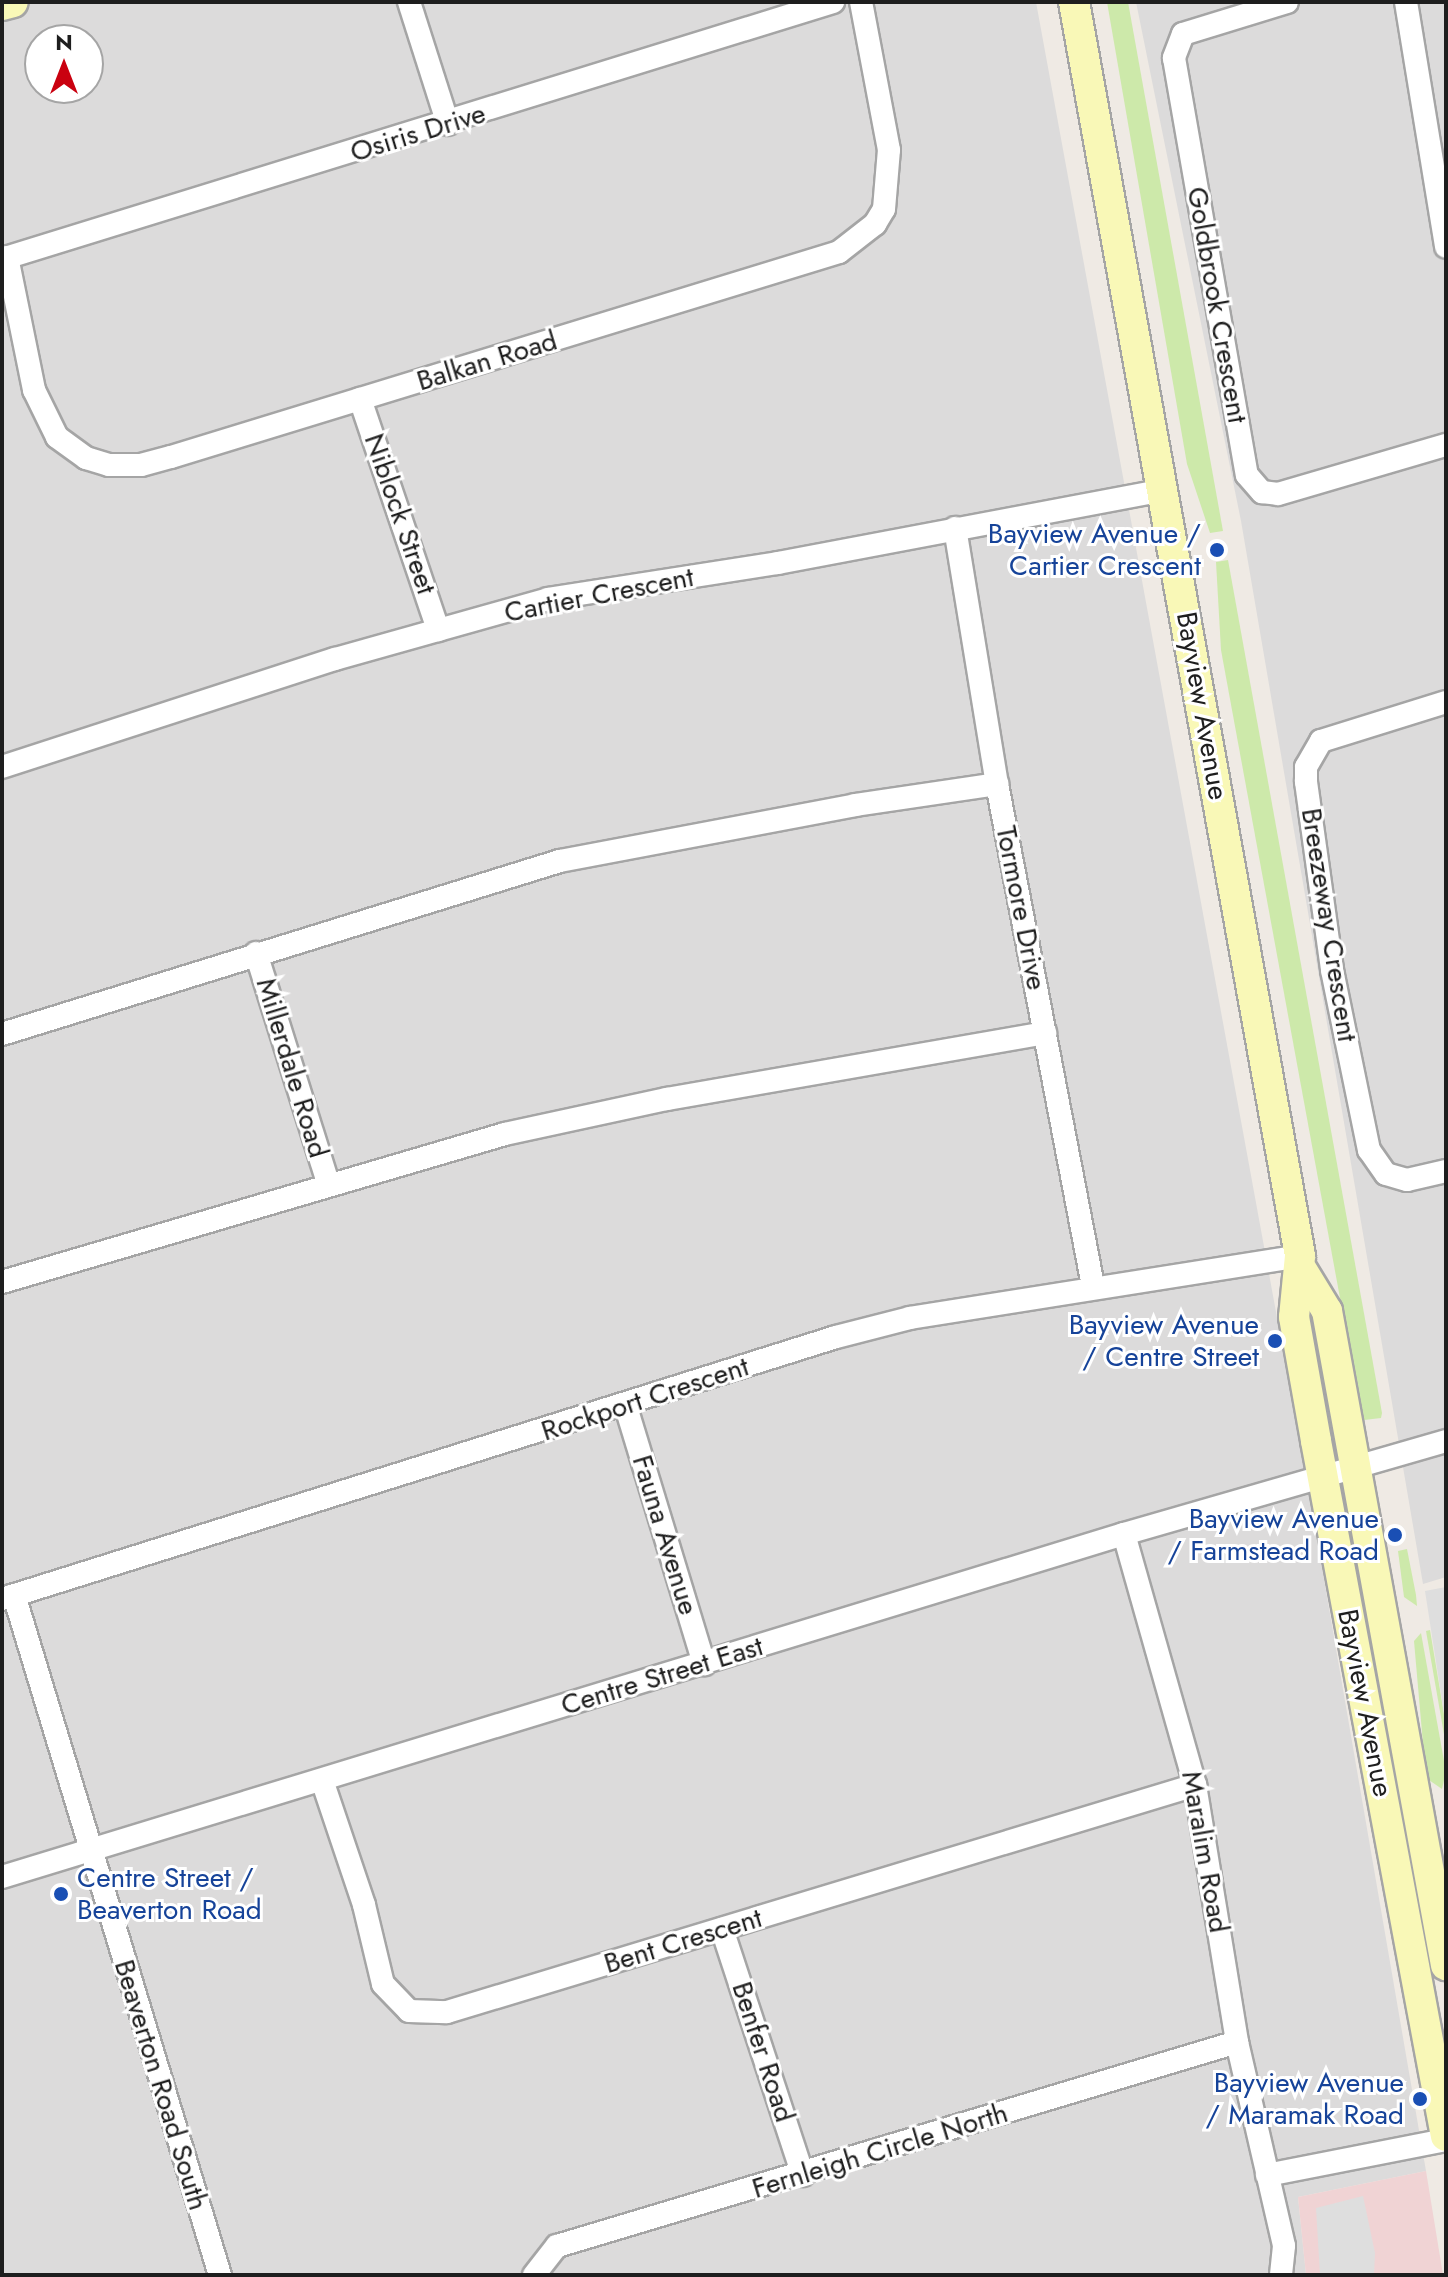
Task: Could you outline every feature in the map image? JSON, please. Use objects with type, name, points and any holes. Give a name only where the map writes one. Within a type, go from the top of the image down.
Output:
[{"type":"main road","points":[[2,5],[13,2]]},
{"type":"main road","name":"Bayview Avenue","points":[[1074,2],[1301,1263],[1294,1317],[1446,2138]]},
{"type":"main road","name":"Bayview Avenue","points":[[1301,1263],[1327,1311],[1446,1965]]},
{"type":"street","points":[[409,2],[448,124]]},
{"type":"street","name":"Osiris Drive","points":[[5,258],[448,124],[833,2]]},
{"type":"street","name":"Balkan Road","points":[[5,258],[42,416],[57,437],[86,458],[141,465],[810,263],[860,238],[884,209],[889,150],[861,2]]},
{"type":"street","name":"Goldbrook Crescent","points":[[1287,2],[1183,34],[1174,58],[1247,475],[1262,492],[1278,494],[1446,445]]},
{"type":"street","points":[[1406,2],[1446,247]]},
{"type":"street","name":"Niblock Street","points":[[360,399],[438,630]]},
{"type":"street","name":"Cartier Crescent","points":[[2,767],[438,630],[548,599],[1164,490]]},
{"type":"street","name":"Tormore Drive","points":[[955,528],[997,784],[1093,1286]]},
{"type":"street","name":"Breezeway Crescent","points":[[1446,702],[1321,741],[1306,767],[1306,782],[1332,970],[1369,1150],[1386,1174],[1407,1180],[1446,1171]]},
{"type":"street","points":[[2,1034],[256,953],[593,853],[997,784]]},
{"type":"street","name":"Millerdale Road","points":[[256,953],[328,1183]]},
{"type":"street","points":[[2,1282],[328,1183],[577,1118],[1045,1033]]},
{"type":"street","name":"Rockport Crescent","points":[[8,1597],[910,1318],[1093,1286],[1301,1263]]},
{"type":"street","name":"Fauna Avenue","points":[[626,1407],[704,1664]]},
{"type":"street","name":"Centre Street East","points":[[2,1877],[1124,1534],[1324,1479],[1446,1441]]},
{"type":"street","name":"Maralim Road","points":[[1124,1534],[1195,1785],[1237,2042],[1284,2246],[1281,2275]]},
{"type":"street","name":"Beaverton Road South","points":[[8,1597],[220,2275]]},
{"type":"street","name":"Bent Crescent","points":[[322,1780],[364,1905],[383,1984],[409,2011],[477,2006],[1195,1785]]},
{"type":"street","name":"Benfer Road","points":[[722,1929],[803,2175]]},
{"type":"street","name":"Fernleigh Circle North","points":[[534,2275],[557,2246],[803,2175],[1237,2042]]},
{"type":"street","points":[[1267,2175],[1446,2138]]},
{"type":"shaded area","points":[[2,2],[1036,2],[1309,1492],[1426,2171],[1298,2197],[1306,2275],[2,2275]]},
{"type":"shaded area","points":[[1136,2],[1446,2],[1446,1577],[1423,1584],[1241,521]]},
{"type":"shaded area","points":[[1446,1587],[1446,1726],[1425,1591]]},
{"type":"shaded area","points":[[1426,2171],[1443,2275],[1306,2275],[1298,2197]]},
{"type":"shaded area","points":[[1363,2196],[1375,2253],[1374,2275],[1320,2275],[1316,2208]]},
{"type":"green space","points":[[1107,2],[1128,2],[1223,531],[1210,533],[1187,464]]},
{"type":"green space","points":[[1228,560],[1381,1418],[1364,1420],[1360,1407],[1221,650],[1216,562]]},
{"type":"green space","points":[[1407,1549],[1417,1606],[1404,1597],[1398,1551]]},
{"type":"green space","points":[[1430,1630],[1446,1726],[1446,1746],[1426,1631]]},
{"type":"green space","points":[[1421,1633],[1446,1772],[1442,1789],[1426,1778],[1414,1641]]},
{"type":"place","name":"Bayview Avenue / Cartier Crescent","points":[[1217,550]]},
{"type":"place","name":"Bayview Avenue / Centre Street","points":[[1275,1341]]},
{"type":"place","name":"Bayview Avenue / Farmstead Road","points":[[1395,1535]]},
{"type":"place","name":"Centre Street / Beaverton Road","points":[[61,1894]]},
{"type":"place","name":"Bayview Avenue / Maramak Road","points":[[1420,2099]]}]
